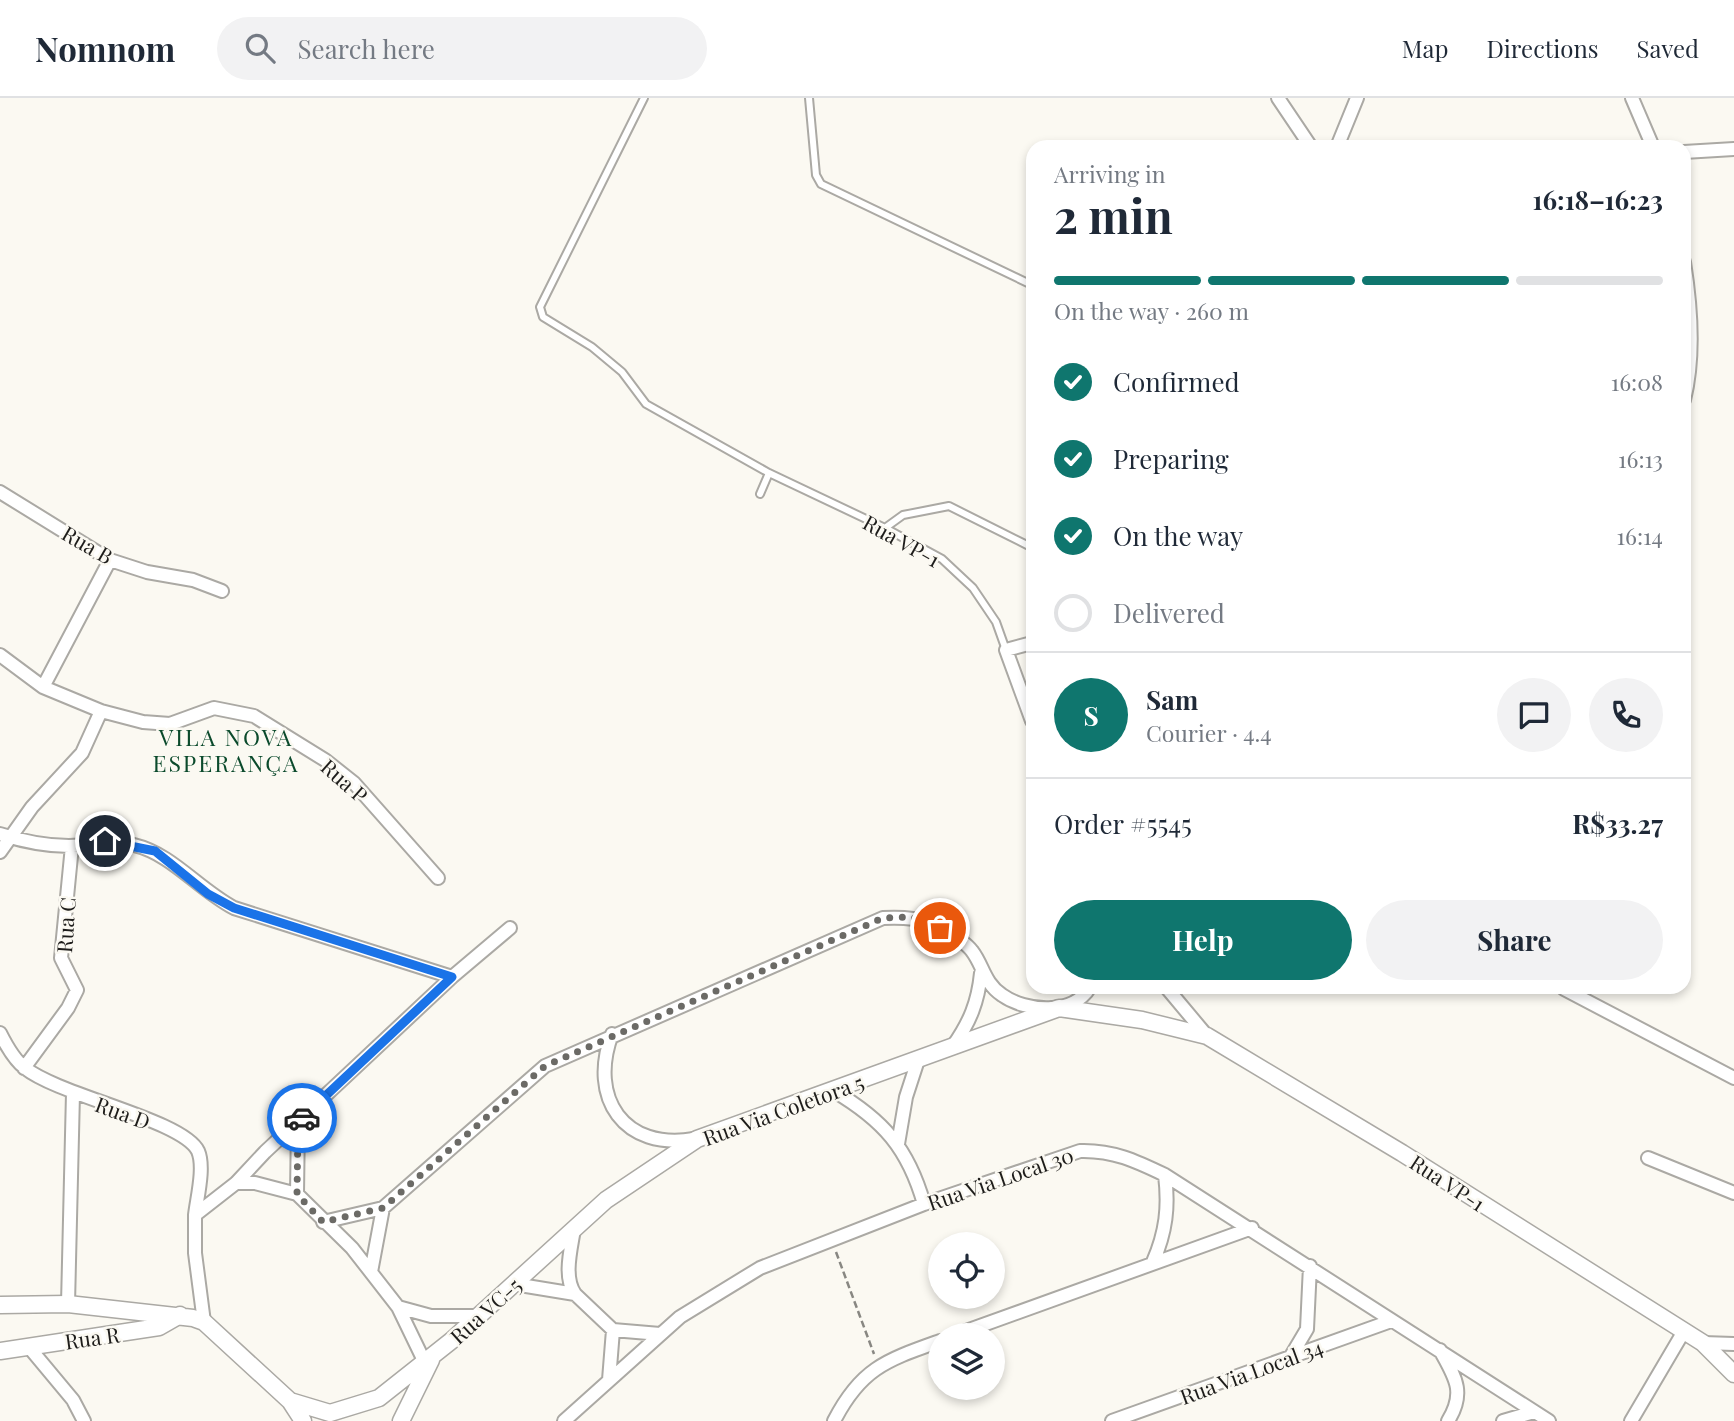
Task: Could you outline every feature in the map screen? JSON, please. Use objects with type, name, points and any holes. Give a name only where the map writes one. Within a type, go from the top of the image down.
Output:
[{"type":"street","points":[[1278,98],[1306,140]]},
{"type":"street","points":[[1340,140],[1357,98]]},
{"type":"street","points":[[1632,98],[1650,140]]},
{"type":"street","points":[[1691,152],[1734,149]]},
{"type":"street","name":"Rua B","points":[[0,492],[110,560],[147,572],[193,580],[222,591]]},
{"type":"street","points":[[43,687],[110,560]]},
{"type":"street","points":[[1006,650],[1026,645]]},
{"type":"street","name":"Rua VP-1","points":[[1006,650],[1026,695]]},
{"type":"street","name":"Rua P","points":[[0,655],[43,687],[101,711],[143,722],[170,724],[215,708],[254,716],[325,760],[354,783],[438,878]]},
{"type":"street","points":[[0,852],[6,836],[82,753],[100,720],[101,711]]},
{"type":"street","points":[[6,836],[44,845],[72,846],[105,841],[155,851],[208,894],[234,908],[452,977]]},
{"type":"street","name":"Rua C","points":[[24,1068],[68,1007],[77,990],[61,958],[72,846]]},
{"type":"street","points":[[323,1222],[383,1208],[545,1066],[612,1034],[883,918],[912,917],[940,928],[972,950],[981,973],[1002,995],[1029,1007],[1059,1009]]},
{"type":"street","points":[[195,1215],[236,1183],[452,977],[510,928]]},
{"type":"street","points":[[952,1048],[969,1024],[978,997],[981,973]]},
{"type":"street","name":"Rua Via Coletora 5","points":[[537,1263],[606,1200],[697,1139],[1059,1009],[1086,994]]},
{"type":"street","name":"Rua VP-1","points":[[1172,994],[1207,1036],[1402,1153],[1703,1343],[1734,1374]]},
{"type":"street","points":[[1574,994],[1734,1078]]},
{"type":"street","name":"Rua Via Coletora 5","points":[[1059,1009],[1142,1020],[1207,1036]]},
{"type":"street","name":"Rua D","points":[[0,1033],[24,1068],[73,1093],[154,1122],[192,1141],[200,1154],[195,1253],[204,1322]]},
{"type":"street","points":[[612,1034],[603,1058],[603,1083],[611,1106],[627,1125],[648,1138],[673,1143],[697,1139]]},
{"type":"street","points":[[898,1144],[906,1097],[918,1060]]},
{"type":"street","points":[[834,1091],[867,1111],[898,1144],[917,1179],[924,1204]]},
{"type":"street","points":[[68,1304],[73,1093]]},
{"type":"street","points":[[297,1194],[298,1122]]},
{"type":"street","name":"Rua Via Local 30","points":[[564,1421],[680,1317],[760,1268],[924,1204],[1080,1150],[1101,1150],[1127,1156],[1165,1175],[1252,1228],[1391,1321],[1438,1347],[1549,1421]]},
{"type":"street","points":[[1648,1158],[1734,1193]]},
{"type":"street","points":[[1153,1262],[1164,1236],[1168,1204],[1165,1175]]},
{"type":"street","points":[[236,1183],[255,1183],[297,1194],[352,1248],[371,1272],[398,1307],[428,1363]]},
{"type":"street","points":[[371,1272],[383,1208]]},
{"type":"street","points":[[987,1323],[1252,1228]]},
{"type":"street","points":[[574,1229],[569,1264],[571,1288],[575,1294],[613,1330],[660,1334]]},
{"type":"street","name":"Rua VC-5","points":[[290,1401],[325,1417],[379,1398],[428,1363],[537,1263]]},
{"type":"street","points":[[1292,1356],[1307,1329],[1310,1266]]},
{"type":"street","points":[[514,1284],[575,1294]]},
{"type":"street","points":[[0,1305],[68,1304],[180,1315],[204,1322],[290,1401],[303,1421]]},
{"type":"street","points":[[398,1307],[431,1316],[480,1316]]},
{"type":"street","name":"Rua R","points":[[0,1352],[159,1327],[180,1315]]},
{"type":"street","name":"Rua Via Local 34","points":[[1112,1421],[1391,1321]]},
{"type":"street","points":[[609,1380],[613,1330]]},
{"type":"street","points":[[1631,1421],[1684,1331]]},
{"type":"street","points":[[1703,1343],[1734,1344]]},
{"type":"street","points":[[834,1421],[860,1379],[893,1358],[928,1345]]},
{"type":"street","points":[[28,1346],[73,1400],[84,1421]]},
{"type":"street","points":[[1438,1347],[1458,1382],[1455,1409],[1448,1421]]},
{"type":"street","name":"Rua VC-5","points":[[403,1419],[428,1363]]},
{"type":"street","points":[[379,1398],[395,1397],[399,1401],[403,1419]]},
{"type":"street","points":[[1503,1421],[1534,1412]]},
{"type":"lane","name":"Rua VP-1","points":[[644,98],[540,307],[543,317],[592,347],[622,372],[646,404],[769,473],[885,527],[942,559],[973,588],[996,622],[1006,650]]},
{"type":"lane","points":[[808,98],[816,175],[821,184],[1026,282]]},
{"type":"lane","points":[[760,494],[769,473]]},
{"type":"lane","points":[[885,527],[903,515],[950,506],[1026,544]]},
{"type":"path","points":[[832,1240],[879,1367]]},
{"type":"way so far","points":[[302,1118],[298,1122],[297,1194],[323,1222],[383,1208],[545,1066],[612,1034],[883,918],[912,917],[940,928]]},
{"type":"district","name":"VILA NOVA ESPERANÇA","points":[[226,749]]},
{"type":"route","points":[[105,841],[132,844],[155,851],[208,894],[234,908],[452,977],[302,1118]]}]
